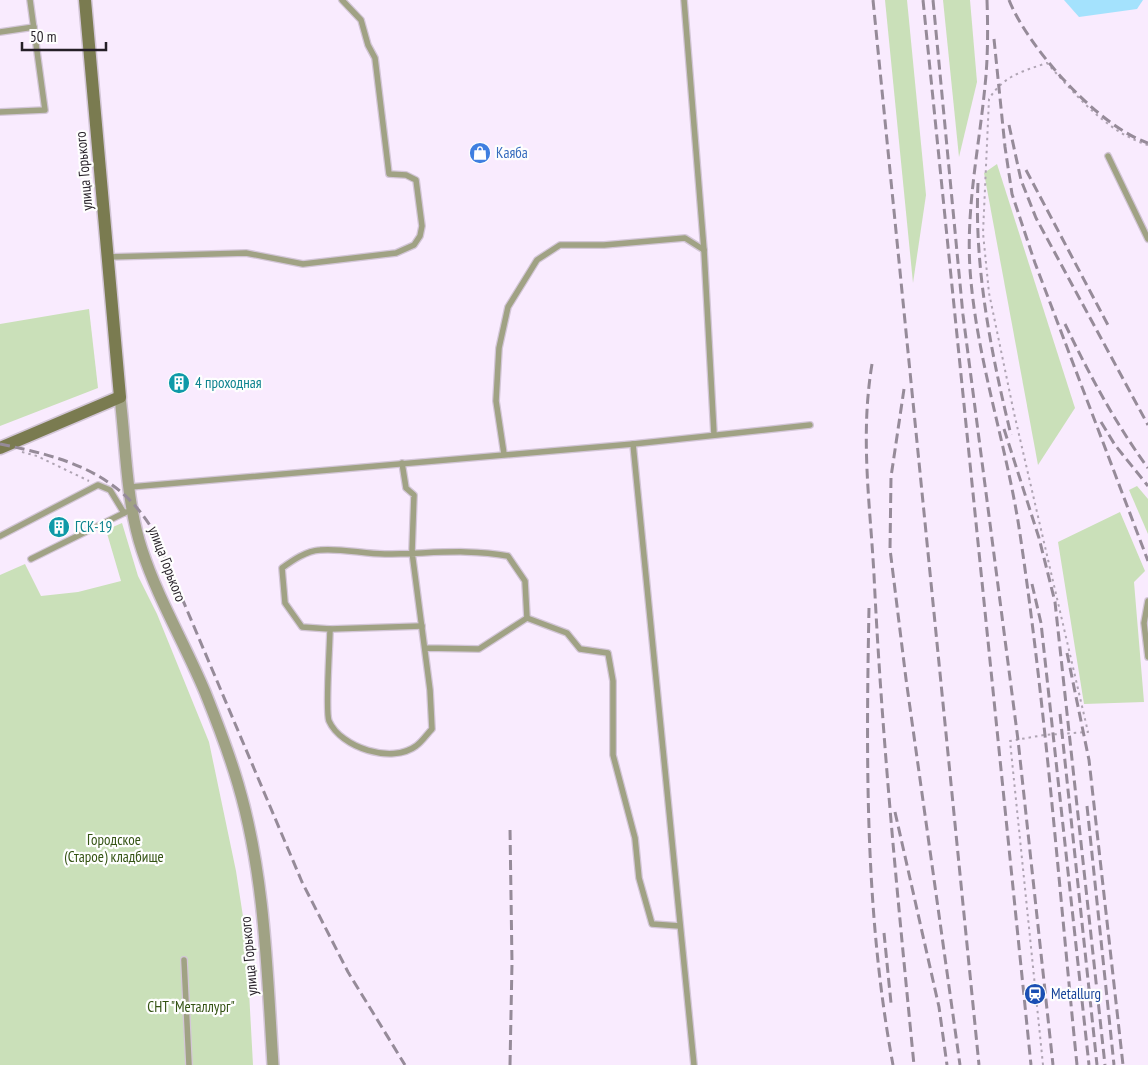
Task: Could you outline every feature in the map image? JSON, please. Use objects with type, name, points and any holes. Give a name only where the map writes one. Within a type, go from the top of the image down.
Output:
[{"type":"main road","name":"улица Горького","points":[[85,0],[120,397]]},
{"type":"main road","points":[[0,448],[120,397]]},
{"type":"street","name":"улица Горького","points":[[120,397],[130,487],[128,511],[156,588],[204,691],[238,785],[257,872],[264,927],[273,1065]]},
{"type":"lane","points":[[0,112],[45,110],[30,0]]},
{"type":"lane","points":[[108,257],[246,253],[303,264],[396,253],[414,245],[422,226],[416,180],[406,175],[389,174],[375,58],[366,38],[361,20],[342,0]]},
{"type":"lane","points":[[684,0],[704,250],[714,434]]},
{"type":"lane","points":[[0,32],[34,27]]},
{"type":"lane","points":[[1108,156],[1148,239]]},
{"type":"lane","points":[[504,454],[496,401],[499,348],[508,307],[537,260],[560,245],[604,245],[685,238],[704,250]]},
{"type":"lane","points":[[130,487],[633,444],[810,425]]},
{"type":"lane","points":[[633,444],[694,1065]]},
{"type":"lane","points":[[330,628],[328,720],[339,736],[370,751],[399,754],[416,746],[432,729],[430,690],[412,552],[414,495],[406,488],[402,463]]},
{"type":"lane","points":[[0,536],[98,485],[110,490],[128,511],[31,559]]},
{"type":"lane","points":[[422,626],[302,627],[285,603],[282,568],[297,557],[319,550],[384,554],[487,552],[508,556],[524,581],[528,618]]},
{"type":"lane","points":[[1148,601],[1144,622],[1148,657]]},
{"type":"lane","points":[[528,618],[567,632],[580,649],[608,653],[613,681],[613,755],[635,838],[639,878],[652,924],[680,926]]},
{"type":"lane","points":[[425,648],[479,649],[528,618]]},
{"type":"lane","points":[[184,960],[190,1065]]},
{"type":"path","points":[[1043,1065],[1010,741],[1044,735],[1088,732],[1014,413],[989,294],[983,233],[989,99],[996,88],[1010,76],[1047,63],[1088,108],[1127,136],[1148,145]]},
{"type":"path","points":[[19,452],[37,456],[98,485]]},
{"type":"green space","points":[[885,0],[907,0],[926,195],[913,283]]},
{"type":"green space","points":[[943,0],[970,0],[977,82],[959,157]]},
{"type":"green space","points":[[997,164],[1075,408],[1038,465],[984,173]]},
{"type":"green space","points":[[89,309],[98,388],[0,426],[0,324]]},
{"type":"green space","points":[[1137,486],[1148,499],[1148,534],[1129,490]]},
{"type":"green space","points":[[1120,512],[1145,571],[1134,582],[1144,702],[1084,704],[1058,542]]},
{"type":"green space","name":"Городское (Старое) кладбище","points":[[122,523],[138,576],[157,614],[209,742],[236,871],[246,936],[253,1065],[0,1065],[0,575],[25,564],[41,596],[78,592],[121,581],[106,530]]},
{"type":"water","points":[[1064,0],[1143,0],[1137,9],[1079,17]]},
{"type":"railway","points":[[873,0],[979,1065]]},
{"type":"railway","points":[[923,0],[1031,1065]]},
{"type":"railway","points":[[933,0],[963,315],[1018,740],[1053,1065]]},
{"type":"railway","points":[[987,0],[987,64],[971,200],[970,269],[973,303],[985,369],[1008,468],[1029,600],[1045,733],[1077,1065]]},
{"type":"railway","points":[[1009,0],[1018,19],[1032,40],[1067,84],[1108,121],[1148,143]]},
{"type":"railway","points":[[994,39],[1005,147],[1012,194],[1035,263],[1148,561]]},
{"type":"railway","points":[[1009,125],[1021,180],[1036,218],[1148,425]]},
{"type":"railway","points":[[1026,170],[1109,327]]},
{"type":"railway","points":[[978,183],[977,215],[981,278],[997,373],[1011,435]]},
{"type":"railway","points":[[1065,324],[1103,398],[1124,434],[1148,468]]},
{"type":"railway","points":[[872,364],[868,391],[866,444],[868,495],[881,698],[914,1065]]},
{"type":"railway","points":[[904,389],[891,477],[890,549],[906,679],[960,1065]]},
{"type":"railway","points":[[1101,422],[1115,445],[1148,486]]},
{"type":"railway","points":[[1004,429],[1039,538],[1055,602],[1105,1065]]},
{"type":"railway","points":[[0,444],[46,455],[88,470],[107,481],[124,495],[140,512],[154,532],[302,882],[348,972],[405,1065]]},
{"type":"railway","points":[[1032,584],[1041,623],[1089,1065]]},
{"type":"railway","points":[[869,608],[868,780],[872,895],[884,1009],[893,1065]]},
{"type":"railway","points":[[1067,653],[1089,760],[1123,1065]]},
{"type":"railway","points":[[1060,714],[1097,1065]]},
{"type":"railway","points":[[1087,806],[1114,1065]]},
{"type":"railway","points":[[895,812],[939,1007],[947,1065]]},
{"type":"railway","points":[[510,828],[512,963],[510,1065]]},
{"type":"railway","points":[[884,933],[891,1003]]},
{"type":"place","name":"Каяба","points":[[480,153]]},
{"type":"place","name":"4 проходная","points":[[179,383]]},
{"type":"place","name":"ГСК-19","points":[[59,527]]},
{"type":"place","name":"Metallurg","points":[[1035,994]]},
{"type":"park label","name":"СНТ \"Металлург\"","points":[[191,1007]]}]
